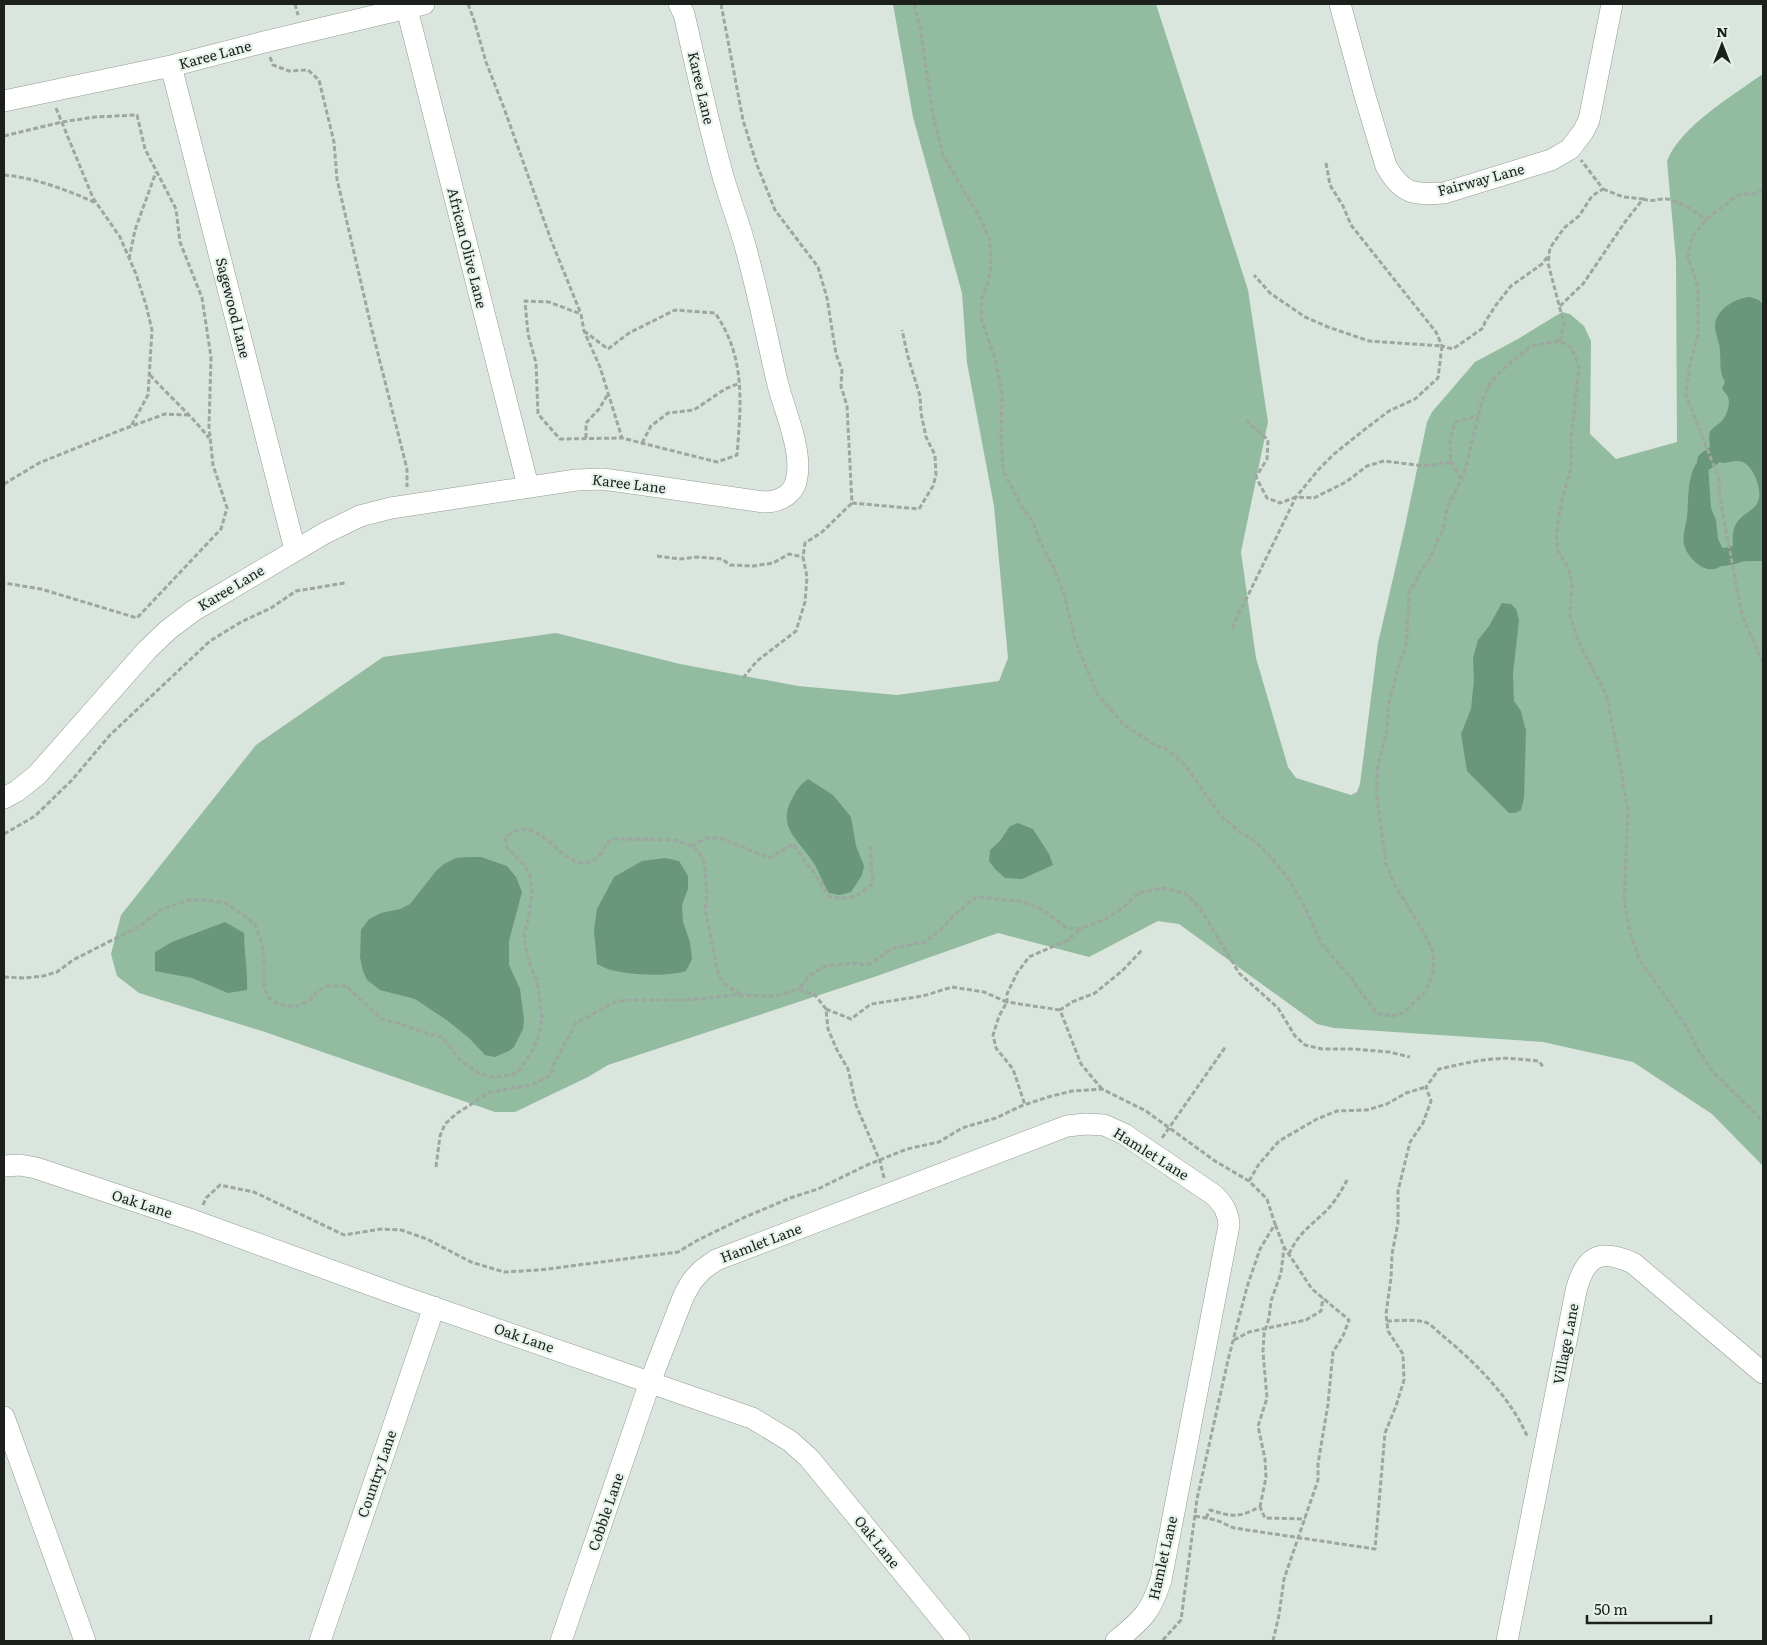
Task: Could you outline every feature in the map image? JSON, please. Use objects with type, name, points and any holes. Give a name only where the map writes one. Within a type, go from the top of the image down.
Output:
[{"type":"street","name":"Karee Lane","points":[[4,798],[18,791],[37,775],[147,650],[168,630],[193,611],[325,533],[360,516],[407,505],[576,480],[603,479],[764,502],[775,502],[784,498],[792,490],[796,484],[798,465],[793,437],[778,386],[746,247],[721,170],[684,14],[679,4]]},
{"type":"street","name":"Fairway Lane","points":[[1340,4],[1386,166],[1391,176],[1402,188],[1422,194],[1444,193],[1551,160],[1570,149],[1583,132],[1589,120],[1612,4]]},
{"type":"street","name":"Karee Lane","points":[[4,101],[171,66],[376,14],[416,6]]},
{"type":"street","name":"African Olive Lane","points":[[416,6],[528,486]]},
{"type":"street","name":"Sagewood Lane","points":[[171,66],[296,550]]},
{"type":"street","name":"Hamlet Lane","points":[[650,1382],[684,1295],[692,1281],[702,1270],[716,1260],[1067,1126],[1104,1125],[1124,1134],[1214,1195],[1224,1205],[1230,1225],[1161,1580],[1148,1612],[1137,1624],[1116,1641]]},
{"type":"street","name":"Oak Lane","points":[[4,1166],[20,1165],[36,1168],[195,1221],[752,1418],[790,1441],[809,1458],[959,1641]]},
{"type":"street","name":"Village Lane","points":[[1507,1641],[1580,1276],[1586,1265],[1595,1258],[1608,1255],[1620,1257],[1633,1263],[1763,1373]]},
{"type":"street","name":"Country Lane","points":[[320,1641],[434,1307]]},
{"type":"street","name":"Cobble Lane","points":[[561,1641],[650,1382]]},
{"type":"street","points":[[4,1417],[86,1641]]},
{"type":"path","points":[[468,4],[486,62],[551,240],[581,314],[584,331],[600,367],[622,438]]},
{"type":"path","points":[[721,4],[744,120],[757,165],[775,210],[818,268],[827,298],[836,354],[842,370],[841,386],[847,406],[852,503],[822,532],[805,543],[803,557],[807,577],[805,602],[796,631],[757,661],[744,678]]},
{"type":"path","points":[[914,4],[920,27],[933,115],[943,155],[979,216],[990,240],[991,267],[981,308],[982,321],[995,358],[1002,393],[1001,438],[1003,470],[1021,506],[1032,520],[1054,568],[1065,598],[1074,640],[1098,695],[1124,725],[1156,746],[1165,748],[1185,765],[1221,816],[1241,833],[1253,840],[1270,856],[1294,890],[1322,944],[1351,976],[1356,987],[1374,1012],[1382,1015],[1392,1016],[1408,1010],[1423,994],[1433,972],[1433,951],[1386,864],[1376,790],[1378,766],[1387,730],[1388,707],[1400,661],[1405,650],[1408,628],[1409,591],[1416,583],[1419,574],[1431,557],[1443,530],[1446,508],[1462,480],[1482,402],[1492,382],[1504,368],[1531,346],[1560,341],[1572,348],[1579,368],[1571,440],[1571,468],[1561,503],[1556,535],[1558,551],[1568,568],[1572,582],[1570,616],[1580,645],[1607,696],[1620,765],[1628,811],[1624,902],[1630,931],[1639,958],[1683,1021],[1712,1071],[1763,1121]]},
{"type":"path","points":[[264,42],[273,65],[289,71],[308,70],[319,80],[334,142],[337,178],[406,470],[407,505]]},
{"type":"path","points":[[49,91],[79,168],[96,203],[120,238],[146,305],[152,330],[148,396],[131,426]]},
{"type":"path","points":[[4,136],[62,122],[95,117],[137,115],[145,149],[176,209],[180,242],[202,298],[211,357],[209,396],[213,465],[227,508],[221,529],[137,618],[41,589],[4,583]]},
{"type":"path","points":[[1570,149],[1586,165],[1603,189],[1623,197],[1643,199],[1651,202],[1670,199],[1693,209],[1707,220]]},
{"type":"path","points":[[1232,628],[1296,497],[1318,469],[1389,411],[1415,399],[1438,378],[1442,346],[1436,332],[1351,226],[1343,206],[1330,184],[1326,164]]},
{"type":"path","points":[[129,259],[135,230],[156,171]]},
{"type":"path","points":[[4,176],[20,177],[70,192],[96,203]]},
{"type":"path","points":[[1560,341],[1564,324],[1548,263],[1550,248],[1564,228],[1579,216],[1592,196],[1603,189]]},
{"type":"path","points":[[1763,190],[1735,197],[1707,220],[1692,238],[1689,246],[1688,257],[1698,292],[1698,334],[1690,366],[1686,396],[1719,479],[1720,500],[1742,615],[1762,661],[1763,671]]},
{"type":"path","points":[[1560,306],[1583,284],[1643,199]]},
{"type":"path","points":[[1254,275],[1270,293],[1305,317],[1328,327],[1369,341],[1442,346],[1453,349],[1483,328],[1484,322],[1511,286],[1542,264],[1549,256]]},
{"type":"path","points":[[581,314],[549,302],[525,301],[528,334],[536,363],[538,414],[560,439],[622,438],[717,462],[737,455],[741,401],[738,370],[724,326],[715,313],[675,310],[629,333],[608,348],[584,331]]},
{"type":"path","points":[[852,503],[919,509],[933,486],[936,475],[935,455],[926,437],[920,396],[902,330]]},
{"type":"path","points":[[150,375],[197,422],[210,438]]},
{"type":"path","points":[[642,443],[651,426],[668,413],[694,410],[725,390],[740,384]]},
{"type":"path","points":[[586,438],[586,423],[599,409],[608,393]]},
{"type":"path","points":[[4,484],[39,463],[131,426],[164,414],[188,415]]},
{"type":"path","points":[[1462,480],[1451,462],[1450,441],[1455,422],[1478,416]]},
{"type":"path","points":[[1246,420],[1268,440],[1267,458],[1256,476],[1268,498],[1280,503],[1296,497],[1314,498],[1346,482],[1367,466],[1384,461],[1424,466],[1451,462]]},
{"type":"path","points":[[657,556],[680,559],[697,557],[722,559],[730,565],[753,566],[773,563],[789,554],[803,557]]},
{"type":"path","points":[[4,834],[35,816],[72,780],[117,729],[210,641],[241,622],[271,608],[296,591],[345,583]]},
{"type":"path","points":[[4,977],[24,978],[57,972],[74,960],[140,926],[162,909],[172,904],[189,900],[208,900],[225,903],[248,918],[254,925],[262,941],[264,986],[268,997],[278,1004],[295,1007],[310,1000],[316,992],[327,986],[346,986],[382,1019],[442,1037],[461,1061],[480,1074],[494,1077],[512,1075],[520,1070],[534,1048],[540,1032],[542,1017],[537,981],[525,946],[524,933],[532,892],[530,876],[524,865],[506,846],[506,837],[513,831],[528,829],[551,841],[569,859],[582,864],[592,861],[602,854],[606,844],[612,839],[676,840],[692,846],[704,861],[707,894],[706,909],[719,977],[727,986],[742,995]]},
{"type":"path","points":[[692,846],[706,838],[720,838],[769,858],[793,844],[828,896],[840,899],[858,895],[872,883],[870,845]]},
{"type":"path","points":[[1026,1104],[1013,1069],[996,1048],[993,1035],[999,1016],[1008,1002],[1008,994],[1017,973],[1029,957],[1068,940],[1080,929],[1107,918],[1120,910],[1140,892],[1164,888],[1185,893],[1200,908],[1239,973],[1278,1008],[1295,1036],[1305,1045],[1322,1049],[1389,1052],[1410,1057]]},
{"type":"path","points":[[436,1167],[440,1136],[446,1124],[456,1114],[490,1092],[532,1085],[551,1075],[553,1066],[576,1023],[616,1002],[742,995],[776,996],[799,988],[810,976],[826,966],[852,963],[865,965],[894,948],[924,942],[944,927],[953,916],[976,897],[1018,901],[1038,907],[1067,928],[1080,929]]},
{"type":"path","points":[[799,988],[815,995],[826,1009],[851,1019],[870,1004],[923,996],[952,987],[984,992],[1008,1002],[1060,1010],[1072,1002],[1095,993],[1122,971],[1142,950]]},
{"type":"path","points":[[826,1009],[828,1029],[848,1069],[856,1105],[880,1161],[888,1194]]},
{"type":"path","points":[[1060,1010],[1082,1064],[1102,1089],[1146,1111],[1215,1161],[1249,1181],[1268,1199],[1284,1247],[1312,1289],[1349,1320],[1343,1336],[1333,1352],[1328,1404],[1318,1464],[1318,1480],[1284,1579],[1273,1641]]},
{"type":"path","points":[[1151,1152],[1170,1128],[1226,1046]]},
{"type":"path","points":[[1249,1181],[1259,1164],[1279,1140],[1317,1119],[1337,1111],[1367,1110],[1387,1104],[1406,1093],[1426,1087],[1439,1069],[1496,1058],[1539,1061],[1543,1067]]},
{"type":"path","points":[[1195,1516],[1216,1520],[1234,1528],[1375,1549],[1385,1433],[1404,1380],[1403,1354],[1388,1331],[1386,1314],[1392,1254],[1398,1223],[1398,1191],[1410,1142],[1423,1123],[1431,1101],[1426,1087]]},
{"type":"path","points":[[195,1221],[206,1198],[220,1185],[254,1192],[344,1235],[381,1229],[401,1230],[427,1238],[471,1262],[504,1272],[540,1270],[678,1252],[696,1241],[744,1218],[790,1198],[818,1189],[867,1165],[907,1149],[939,1142],[962,1128],[996,1118],[1026,1104],[1072,1091],[1102,1089]]},
{"type":"path","points":[[1289,1254],[1295,1241],[1308,1226],[1326,1212],[1340,1194],[1347,1180]]},
{"type":"path","points":[[1162,1641],[1181,1620],[1197,1499],[1233,1340],[1247,1287],[1260,1249],[1275,1224]]},
{"type":"path","points":[[1284,1247],[1281,1273],[1271,1301],[1263,1352],[1267,1398],[1258,1426],[1265,1458],[1266,1477],[1260,1507],[1266,1518],[1305,1519]]},
{"type":"path","points":[[1233,1340],[1249,1332],[1306,1320],[1321,1311],[1323,1298]]},
{"type":"path","points":[[1387,1321],[1426,1322],[1477,1366],[1501,1394],[1524,1429],[1531,1446],[1544,1452]]},
{"type":"path","points":[[1206,1518],[1210,1510],[1230,1516],[1242,1516],[1260,1507]]},
{"type":"shaded area","points":[[893,4],[1156,4],[1248,290],[1268,422],[1241,552],[1256,658],[1288,767],[1296,778],[1351,795],[1357,792],[1360,784],[1378,643],[1427,422],[1432,412],[1475,362],[1562,312],[1570,314],[1584,326],[1591,341],[1590,434],[1616,459],[1677,442],[1676,260],[1667,161],[1683,136],[1695,124],[1763,74],[1763,1166],[1712,1114],[1633,1062],[1543,1042],[1334,1028],[1317,1024],[1179,924],[1158,921],[1089,957],[998,933],[877,976],[608,1065],[588,1077],[515,1112],[495,1112],[265,1032],[139,993],[117,976],[111,954],[121,915],[256,745],[383,657],[556,633],[680,664],[798,686],[897,695],[999,681],[1008,658],[994,506],[967,363],[962,293],[913,117]]},
{"type":"shaded area","points":[[1750,297],[1759,300],[1763,305],[1763,561],[1736,563],[1733,544],[1735,526],[1758,503],[1759,490],[1753,472],[1746,464],[1738,461],[1723,463],[1717,460],[1710,447],[1709,435],[1712,429],[1725,417],[1729,404],[1728,397],[1722,388],[1725,382],[1721,371],[1720,349],[1715,328],[1716,322],[1726,306]]},
{"type":"shaded area","points":[[1704,457],[1708,464],[1711,508],[1716,520],[1718,539],[1724,551],[1725,564],[1715,569],[1705,568],[1695,562],[1685,549],[1684,541],[1691,475],[1698,461]]},
{"type":"shaded area","points":[[1502,603],[1511,604],[1516,609],[1519,620],[1513,674],[1514,701],[1521,711],[1526,731],[1524,798],[1521,810],[1515,813],[1509,813],[1467,771],[1461,734],[1471,709],[1474,680],[1473,658],[1478,640],[1489,626]]},
{"type":"shaded area","points":[[808,779],[833,795],[851,817],[856,846],[864,866],[862,875],[851,892],[840,895],[829,893],[815,865],[788,826],[788,808],[798,789]]},
{"type":"shaded area","points":[[1018,823],[1033,829],[1049,854],[1053,865],[1022,879],[1005,878],[989,861],[990,850],[1000,841],[1010,826]]},
{"type":"shaded area","points":[[481,857],[507,866],[516,877],[522,892],[509,941],[509,965],[520,989],[524,1019],[523,1029],[514,1047],[495,1057],[485,1055],[470,1039],[448,1021],[415,999],[380,990],[367,980],[360,957],[361,930],[369,919],[381,913],[400,909],[410,904],[436,871],[444,864],[456,858]]},
{"type":"shaded area","points":[[665,858],[679,861],[688,876],[688,889],[682,905],[683,922],[690,942],[692,959],[686,971],[659,975],[639,974],[611,970],[597,964],[594,930],[597,909],[614,877],[642,861]]},
{"type":"shaded area","points":[[225,922],[244,933],[247,990],[228,993],[192,978],[155,971],[155,952],[172,942]]},
{"type":"waterway","points":[[1706,461],[1714,455]]},
{"type":"waterway","points":[[1724,557],[1734,555]]}]
